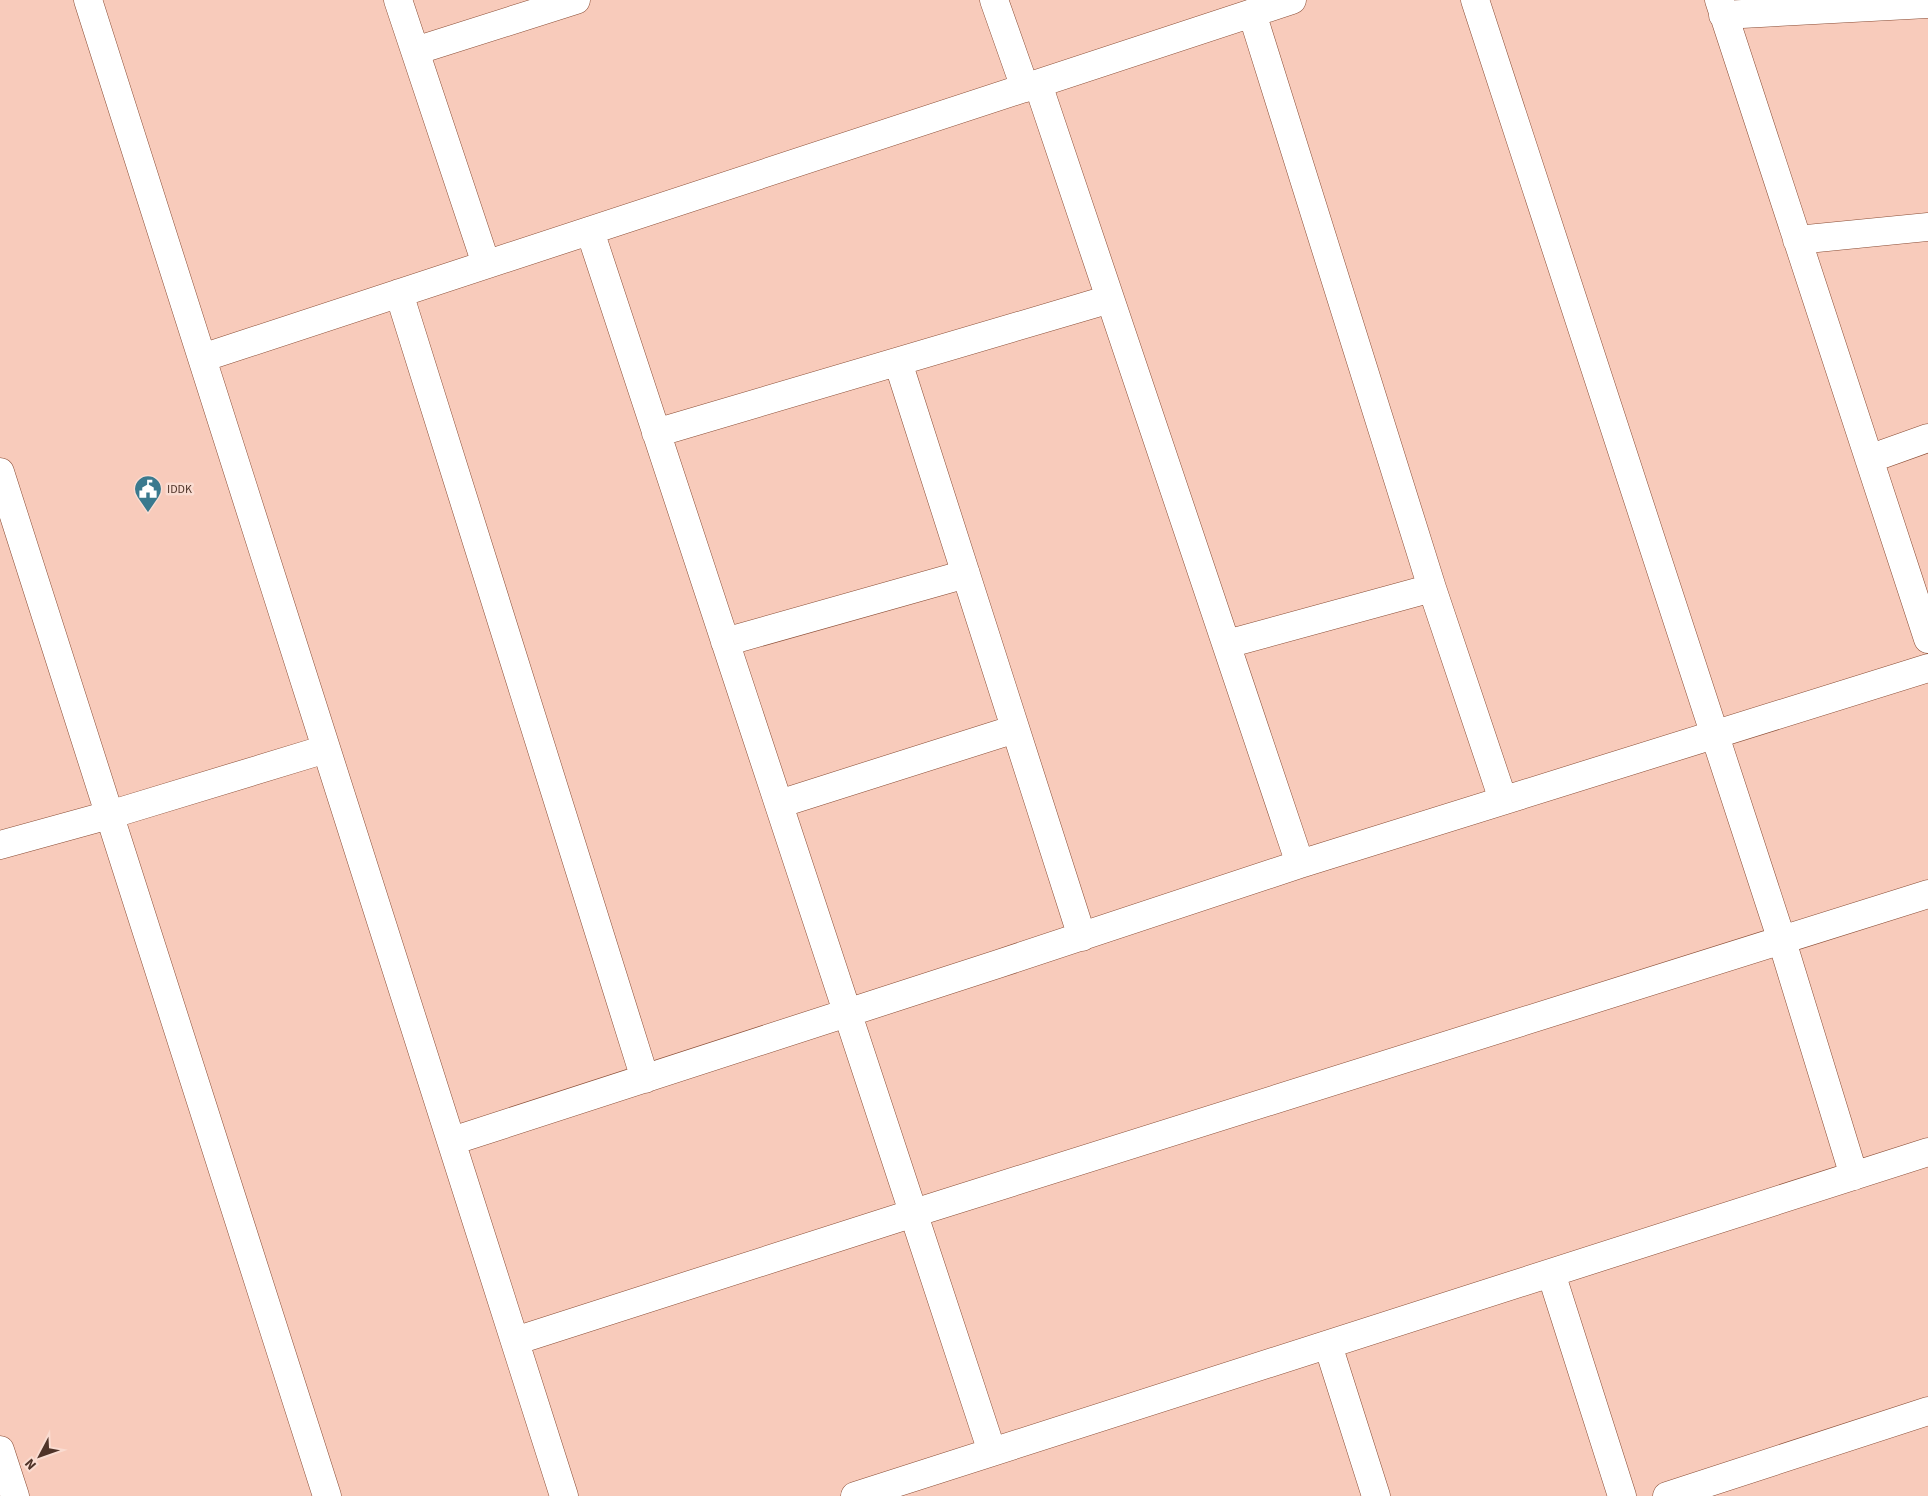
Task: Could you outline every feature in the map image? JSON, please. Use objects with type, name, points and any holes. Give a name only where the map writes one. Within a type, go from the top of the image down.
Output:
[{"type":"street","points":[[88,0],[564,1496]]},
{"type":"street","points":[[398,0],[486,264]]},
{"type":"street","points":[[415,51],[576,0]]},
{"type":"street","points":[[994,0],[1031,86],[1110,299],[1300,864]]},
{"type":"street","points":[[202,358],[1292,0]]},
{"type":"street","points":[[1475,0],[1782,941],[1854,1176]]},
{"type":"street","points":[[1928,4],[1721,7],[1928,639]]},
{"type":"street","points":[[1252,13],[1432,588],[1503,800]]},
{"type":"street","points":[[1797,240],[1928,227]]},
{"type":"street","points":[[590,231],[992,1452]]},
{"type":"street","points":[[399,293],[645,1079]]},
{"type":"street","points":[[656,433],[1110,299]]},
{"type":"street","points":[[898,362],[1082,936]]},
{"type":"street","points":[[1869,459],[1928,438]]},
{"type":"street","points":[[0,472],[327,1496]]},
{"type":"street","points":[[725,642],[966,574]]},
{"type":"street","points":[[1227,644],[1432,588]]},
{"type":"street","points":[[452,1141],[1300,864],[1928,668]]},
{"type":"street","points":[[779,804],[1015,728]]},
{"type":"street","points":[[0,845],[326,749]]},
{"type":"street","points":[[515,1341],[914,1213],[1928,894]]},
{"type":"street","points":[[855,1496],[1928,1152]]},
{"type":"street","points":[[1551,1273],[1622,1496]]},
{"type":"street","points":[[1328,1344],[1376,1496]]},
{"type":"street","points":[[1666,1496],[1928,1411]]},
{"type":"street","points":[[0,1450],[15,1496]]},
{"type":"place","name":"IDDK","points":[[148,513]]}]
